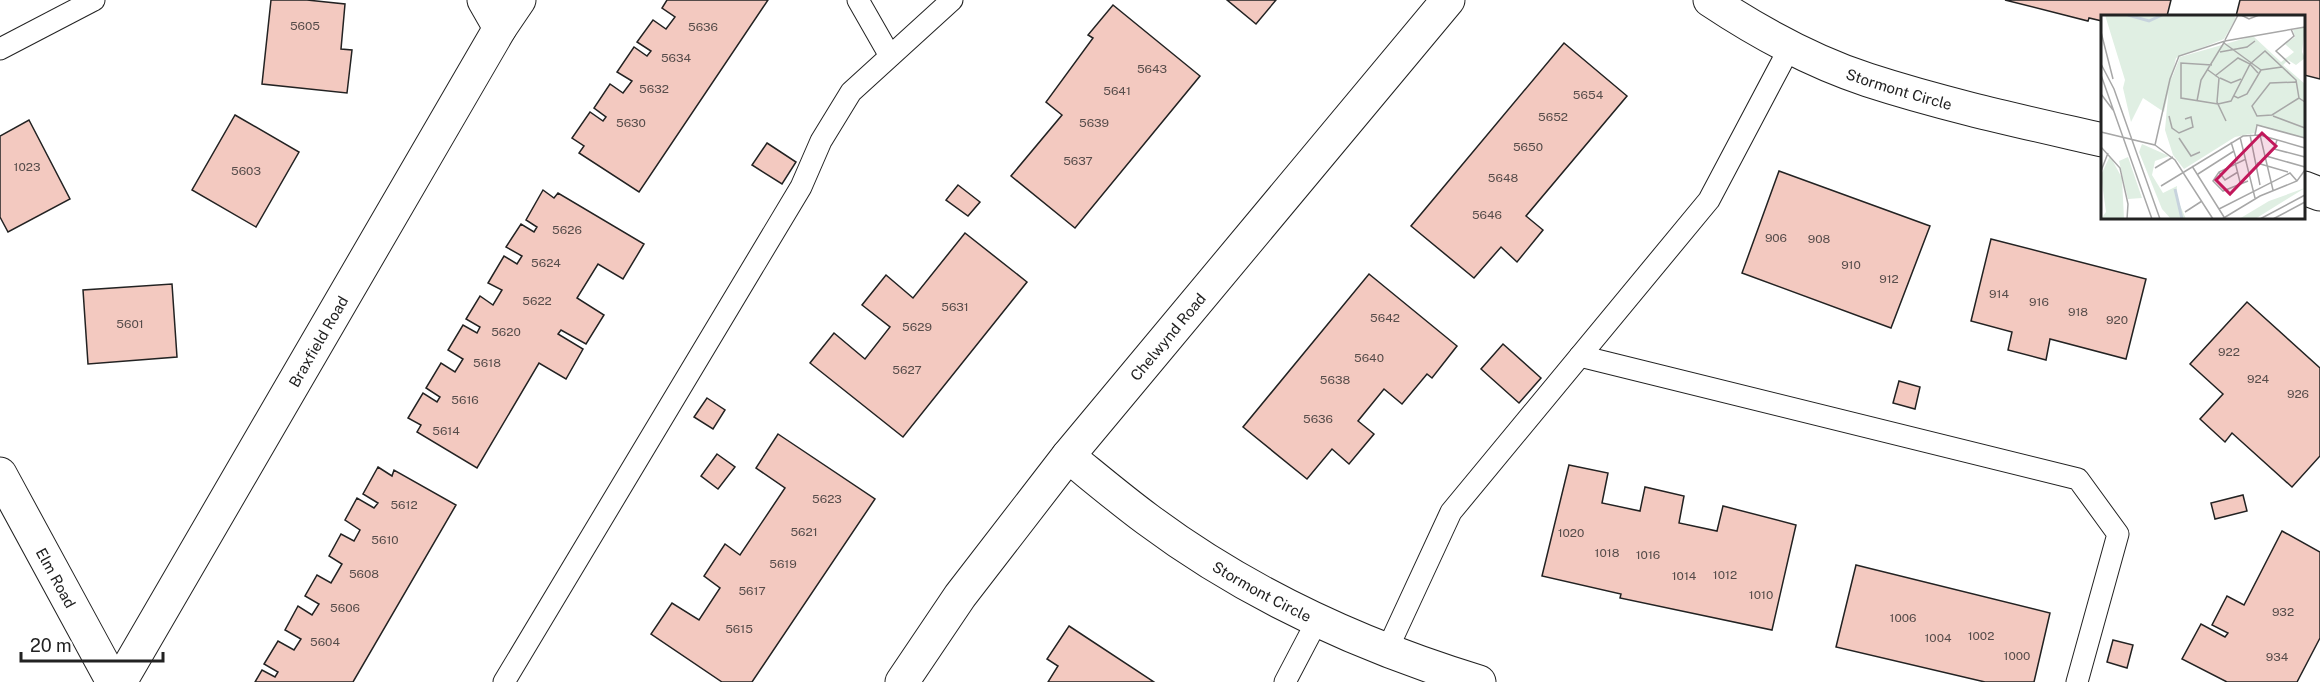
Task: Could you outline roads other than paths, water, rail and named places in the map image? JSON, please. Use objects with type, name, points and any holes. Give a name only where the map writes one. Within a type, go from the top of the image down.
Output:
[{"type":"street","name":"Braxfield Road","points":[[120,682],[492,14],[519,0]]},
{"type":"street","name":"Chelwynd Road","points":[[902,682],[960,596],[1068,456],[1448,0]]},
{"type":"street","name":"Stormont Circle","points":[[1710,0],[1790,47],[1866,79],[1969,109],[2101,140]]},
{"type":"street","points":[[2305,188],[2320,194]]},
{"type":"street","name":"Stormont Circle","points":[[1068,456],[1148,520],[1234,576],[1317,621],[1387,650],[1479,682]]},
{"type":"street","name":"Elm Road","points":[[0,474],[113,682]]},
{"type":"lane","points":[[0,49],[94,0]]},
{"type":"lane","points":[[858,0],[890,56]]},
{"type":"lane","points":[[504,682],[801,187],[821,141],[851,92],[952,0]]},
{"type":"lane","points":[[1387,650],[1451,512],[1709,200],[1790,47]]},
{"type":"lane","points":[[1580,356],[2078,479],[2118,534],[2077,682]]},
{"type":"lane","points":[[1285,682],[1317,621]]}]
